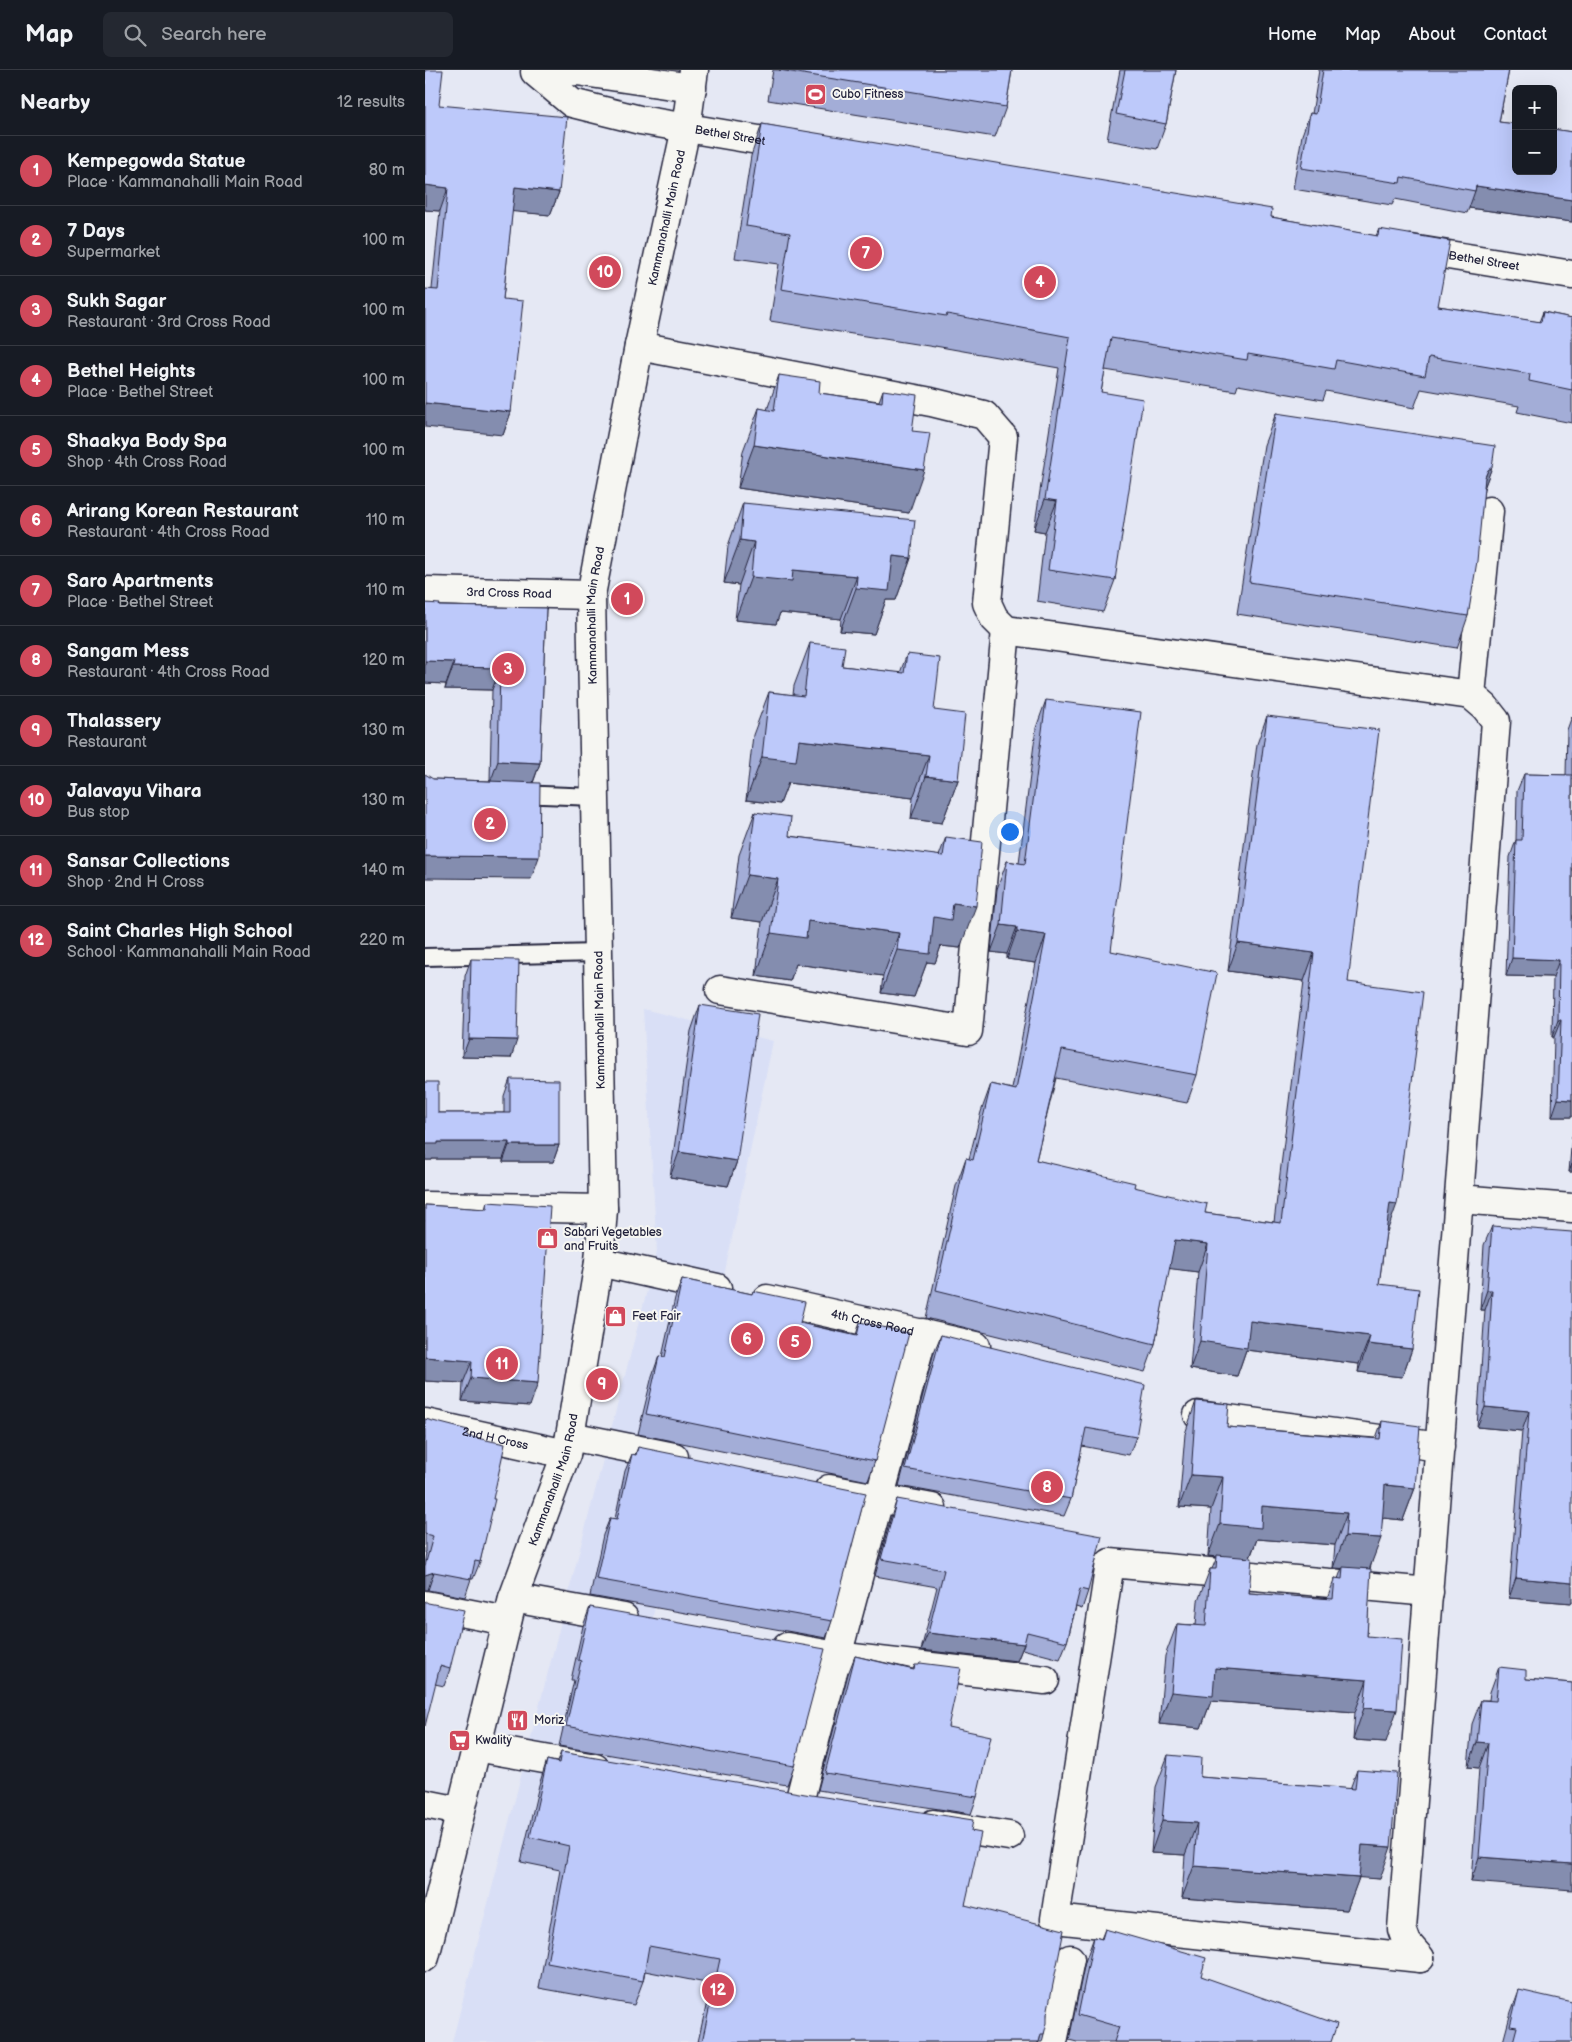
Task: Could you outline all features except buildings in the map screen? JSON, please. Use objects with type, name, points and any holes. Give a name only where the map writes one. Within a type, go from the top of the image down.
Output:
[{"type":"street","points":[[531,71],[577,71],[693,79]]},
{"type":"street","name":"Bethel Street","points":[[531,71],[572,103],[640,120],[814,149]]},
{"type":"street","name":"Kammanahalli Main Road","points":[[425,1957],[510,1610],[568,1445],[599,1262],[603,1209],[591,595],[639,346],[686,128],[693,79]]},
{"type":"street","name":"Bethel Street","points":[[1385,244],[1572,275]]},
{"type":"street","points":[[639,346],[931,402],[984,415],[1003,437],[987,603],[994,618],[1006,630],[1471,695],[1485,707],[1496,721],[1429,1592],[1402,1929],[1407,1943],[1420,1958],[1055,1919],[1110,1563],[1429,1592]]},
{"type":"street","points":[[1471,695],[1489,511]]},
{"type":"street","name":"3rd Cross Road","points":[[425,591],[591,595]]},
{"type":"street","points":[[720,990],[968,1031],[1006,630]]},
{"type":"street","points":[[1459,1199],[1572,1208]]},
{"type":"street","points":[[425,1206],[603,1209]]},
{"type":"street","name":"4th Cross Road","points":[[599,1262],[923,1333],[1000,1352]]},
{"type":"street","points":[[828,1808],[789,1802],[836,1656],[881,1499],[923,1333]]},
{"type":"street","points":[[1197,1415],[1440,1447]]},
{"type":"street","name":"2nd H Cross","points":[[425,1423],[696,1462]]},
{"type":"street","points":[[803,1483],[958,1513]]},
{"type":"street","points":[[425,1605],[510,1610],[650,1623]]},
{"type":"street","points":[[767,1644],[836,1656],[1045,1680]]},
{"type":"street","points":[[475,1747],[623,1773]]},
{"type":"street","points":[[425,1804],[460,1811]]},
{"type":"street","points":[[904,1820],[1009,1836]]},
{"type":"street","points":[[1053,2042],[1070,1959]]},
{"type":"lane","points":[[501,794],[595,797]]},
{"type":"lane","points":[[425,958],[598,953]]},
{"type":"shaded area","points":[[643,1009],[773,1041],[598,1880],[956,2042],[452,2042],[657,1252]]},
{"type":"place","name":"Cubo Fitness","points":[[816,94]]},
{"type":"place","name":"Saro Apartments","points":[[866,253]]},
{"type":"place","name":"Jalavayu Vihara","points":[[605,272]]},
{"type":"place","name":"Bethel Heights","points":[[1040,282]]},
{"type":"place","name":"Kempegowda Statue","points":[[627,599]]},
{"type":"place","name":"Sukh Sagar","points":[[508,669]]},
{"type":"place","name":"7 Days","points":[[490,824]]},
{"type":"place","name":"Sabari Vegetables and Fruits","points":[[548,1239]]},
{"type":"place","name":"Feet Fair","points":[[616,1316]]},
{"type":"place","name":"Arirang Korean Restaurant","points":[[747,1339]]},
{"type":"place","name":"Shaakya Body Spa","points":[[795,1342]]},
{"type":"place","name":"Sansar Collections","points":[[502,1364]]},
{"type":"place","name":"Thalassery","points":[[602,1384]]},
{"type":"place","name":"Sangam Mess","points":[[1047,1487]]},
{"type":"place","name":"Moriz","points":[[518,1720]]},
{"type":"place","name":"Kwality","points":[[459,1740]]},
{"type":"place","name":"Saint Charles High School","points":[[718,1990]]}]
